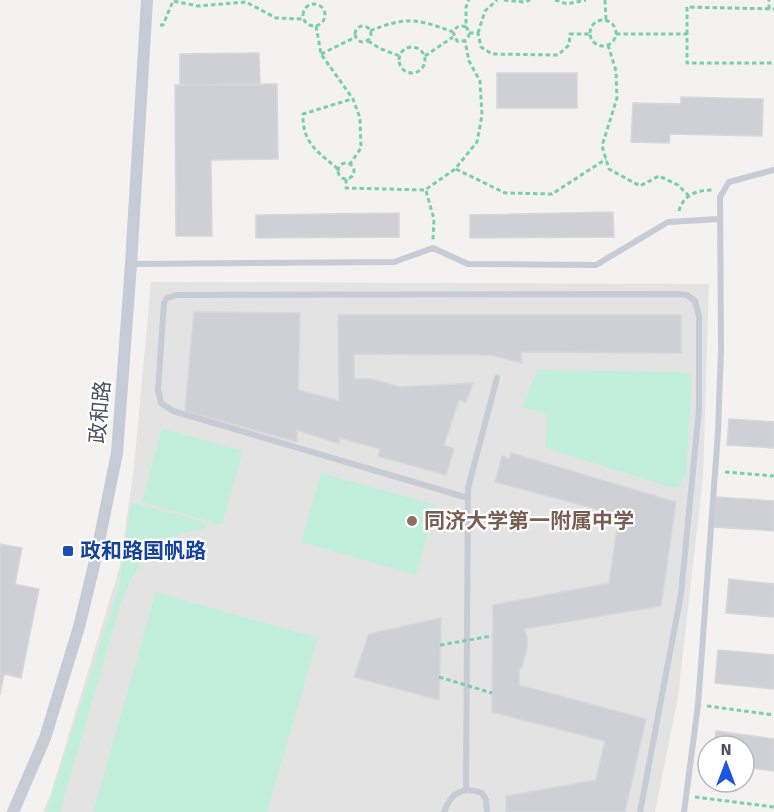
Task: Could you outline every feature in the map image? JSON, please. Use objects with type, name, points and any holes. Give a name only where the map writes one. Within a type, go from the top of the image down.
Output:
[{"type":"street","name":"政和路","points":[[13,812],[45,738],[79,627],[117,453],[147,0]]},
{"type":"lane","points":[[684,812],[698,705],[718,432],[721,349],[720,197],[729,182],[774,170]]},
{"type":"lane","points":[[131,264],[394,262],[433,248],[468,264],[596,265],[668,222],[719,219]]},
{"type":"lane","points":[[468,498],[173,411],[161,403],[158,390],[164,303],[167,298],[177,295],[678,294],[687,295],[695,301],[699,316],[699,408],[685,559],[681,594],[640,812]]},
{"type":"lane","points":[[466,790],[468,488],[497,378]]},
{"type":"lane","points":[[444,812],[452,796],[462,790],[482,793],[486,800],[487,812]]},
{"type":"path","points":[[469,0],[466,7],[466,27],[469,33]]},
{"type":"path","points":[[497,0],[485,11],[478,33],[481,47],[492,54],[558,55],[569,45],[570,34],[590,34]]},
{"type":"path","points":[[504,0],[524,2],[530,0]]},
{"type":"path","points":[[555,0],[567,4],[586,0]]},
{"type":"path","points":[[605,0],[606,20]]},
{"type":"path","points":[[770,0],[772,9],[687,7],[687,63],[774,63]]},
{"type":"path","points":[[146,24],[163,25],[172,1],[198,6],[246,2],[276,18],[304,19],[311,26],[324,21],[325,16],[318,2],[308,6],[304,19]]},
{"type":"path","points":[[606,20],[614,25],[616,34],[615,39],[603,46],[594,42],[590,34],[593,25],[606,20]]},
{"type":"path","points":[[370,31],[395,21],[425,22],[454,34],[457,40],[465,41]]},
{"type":"path","points":[[316,26],[321,54],[353,99],[360,118],[361,148],[350,164]]},
{"type":"path","points":[[355,38],[355,33],[362,26],[367,27],[370,31],[368,40]]},
{"type":"path","points":[[425,56],[454,34],[456,28],[466,27]]},
{"type":"path","points":[[469,33],[478,33]]},
{"type":"path","points":[[346,179],[346,188],[425,190],[455,169],[477,142],[482,114],[480,81],[469,61],[465,41],[469,33]]},
{"type":"path","points":[[616,34],[687,34]]},
{"type":"path","points":[[321,54],[355,38]]},
{"type":"path","points":[[355,38],[363,42],[368,40]]},
{"type":"path","points":[[368,40],[381,49],[400,56]]},
{"type":"path","points":[[608,45],[616,71],[617,98],[602,146],[609,169],[640,186],[659,176],[678,185],[688,195]]},
{"type":"path","points":[[415,47],[420,49],[425,56],[425,61],[421,70],[412,73],[403,69],[400,56],[406,48],[415,47]]},
{"type":"path","points":[[350,164],[354,173],[346,179],[341,178],[338,170],[310,146],[302,128],[303,114],[353,99]]},
{"type":"path","points":[[455,169],[505,193],[552,194],[606,159]]},
{"type":"path","points":[[338,170],[345,163],[350,164]]},
{"type":"path","points":[[425,190],[434,219],[433,248]]},
{"type":"path","points":[[678,222],[681,204],[688,195],[700,191],[723,191]]},
{"type":"path","points":[[715,471],[774,476]]},
{"type":"path","points":[[440,645],[492,636]]},
{"type":"path","points":[[439,677],[492,693]]},
{"type":"path","points":[[698,705],[774,715]]},
{"type":"path","points":[[686,795],[774,807]]},
{"type":"shaded area","name":"同济大学第一附属中学","points":[[151,282],[709,284],[703,477],[678,697],[655,812],[43,812],[50,796],[120,566],[134,467]]},
{"type":"green space","points":[[537,370],[683,372],[689,374],[692,379],[686,475],[680,486],[673,488],[546,448],[547,413],[522,408]]},
{"type":"green space","points":[[162,428],[243,451],[222,525],[142,502]]},
{"type":"green space","points":[[321,473],[436,505],[416,575],[301,542]]},
{"type":"green space","points":[[131,502],[205,522],[206,529],[189,532],[162,544],[142,562],[134,574],[121,603],[60,812],[46,812],[119,586]]},
{"type":"green space","points":[[156,592],[318,638],[267,812],[93,812]]},
{"type":"building","points":[[259,53],[260,85],[180,85],[180,54]]},
{"type":"building","points":[[497,73],[577,73],[577,108],[497,108]]},
{"type":"building","points":[[277,84],[278,159],[211,160],[212,236],[176,236],[175,85]]},
{"type":"building","points":[[681,97],[763,99],[762,136],[670,134],[669,143],[631,142],[633,103],[681,104]]},
{"type":"building","points":[[613,212],[614,237],[470,238],[470,215]]},
{"type":"building","points":[[399,213],[399,237],[256,238],[256,215]]},
{"type":"building","points":[[194,312],[300,313],[298,390],[339,401],[338,315],[681,315],[681,353],[521,352],[521,363],[492,355],[354,354],[354,379],[371,379],[400,387],[473,383],[466,402],[459,400],[444,445],[454,449],[446,475],[378,456],[380,449],[339,438],[339,444],[297,430],[297,442],[185,411]]},
{"type":"building","points":[[729,419],[774,422],[774,448],[727,445]]},
{"type":"building","points":[[511,453],[676,502],[661,606],[524,629],[527,636],[527,648],[519,671],[519,685],[646,719],[625,812],[506,812],[506,796],[596,780],[605,741],[492,712],[493,605],[609,583],[619,515],[495,482],[502,456],[510,459]]},
{"type":"building","points":[[716,497],[774,501],[774,531],[714,527]]},
{"type":"building","points":[[0,544],[22,548],[15,584],[39,589],[21,678],[4,674],[0,695]]},
{"type":"building","points":[[729,579],[774,584],[774,617],[726,613]]},
{"type":"building","points":[[441,618],[439,700],[354,677],[369,634]]},
{"type":"building","points":[[718,650],[774,655],[774,689],[715,683]]},
{"type":"building","points":[[716,731],[738,734],[716,734]]},
{"type":"building","points":[[756,737],[774,739],[774,771],[756,769]]},
{"type":"place","name":"同济大学第一附属中学","points":[[412,521]]},
{"type":"place","name":"政和路国帆路","points":[[68,551]]}]
